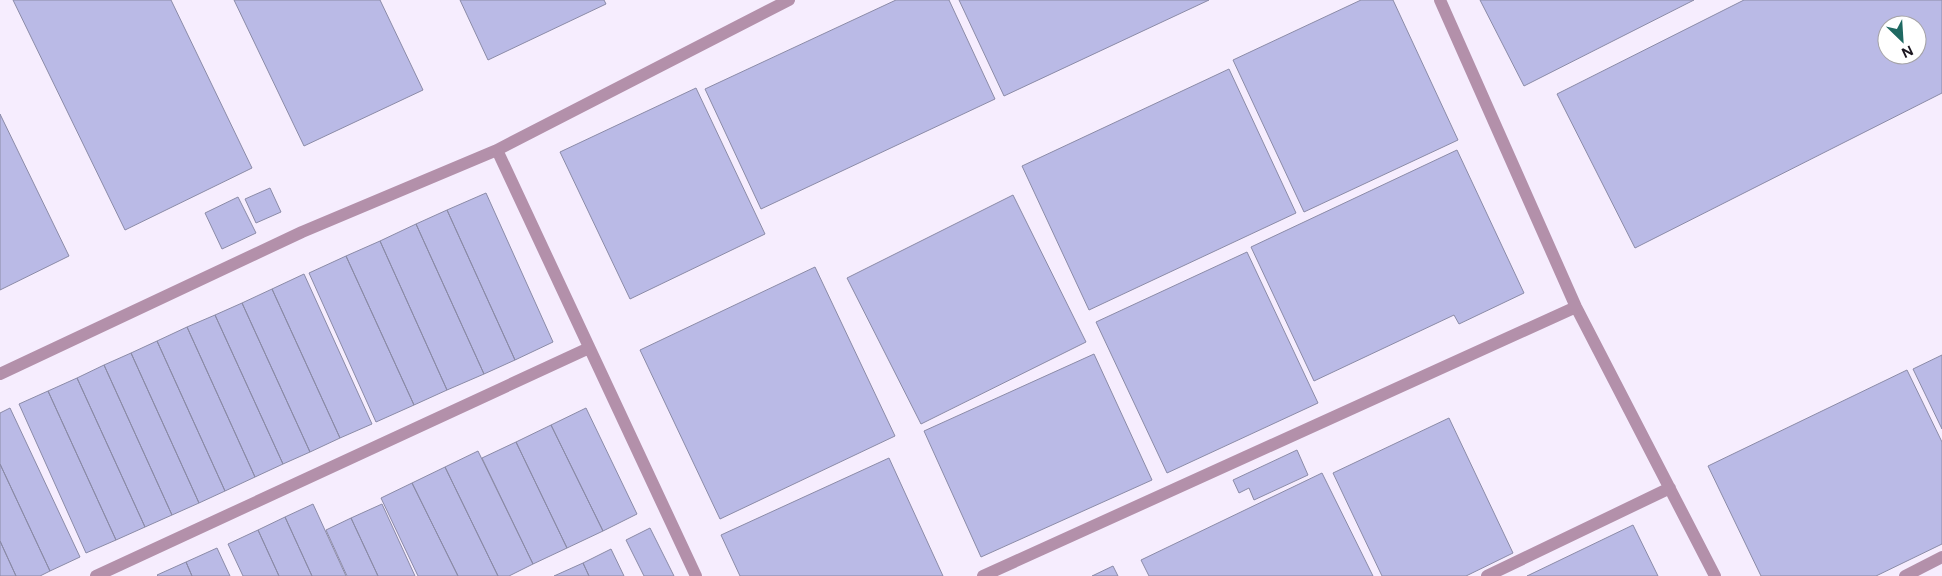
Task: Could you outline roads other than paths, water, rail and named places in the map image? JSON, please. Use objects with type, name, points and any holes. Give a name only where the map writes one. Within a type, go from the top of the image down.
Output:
[{"type":"lane","points":[[0,374],[302,232],[497,150],[789,0]]},
{"type":"lane","points":[[1440,0],[1576,306],[1715,576]]},
{"type":"lane","points":[[497,150],[696,576]]},
{"type":"lane","points":[[983,576],[1576,306]]},
{"type":"lane","points":[[96,576],[589,348]]},
{"type":"lane","points":[[1487,576],[1670,488]]},
{"type":"lane","points":[[1905,576],[1942,557]]}]
